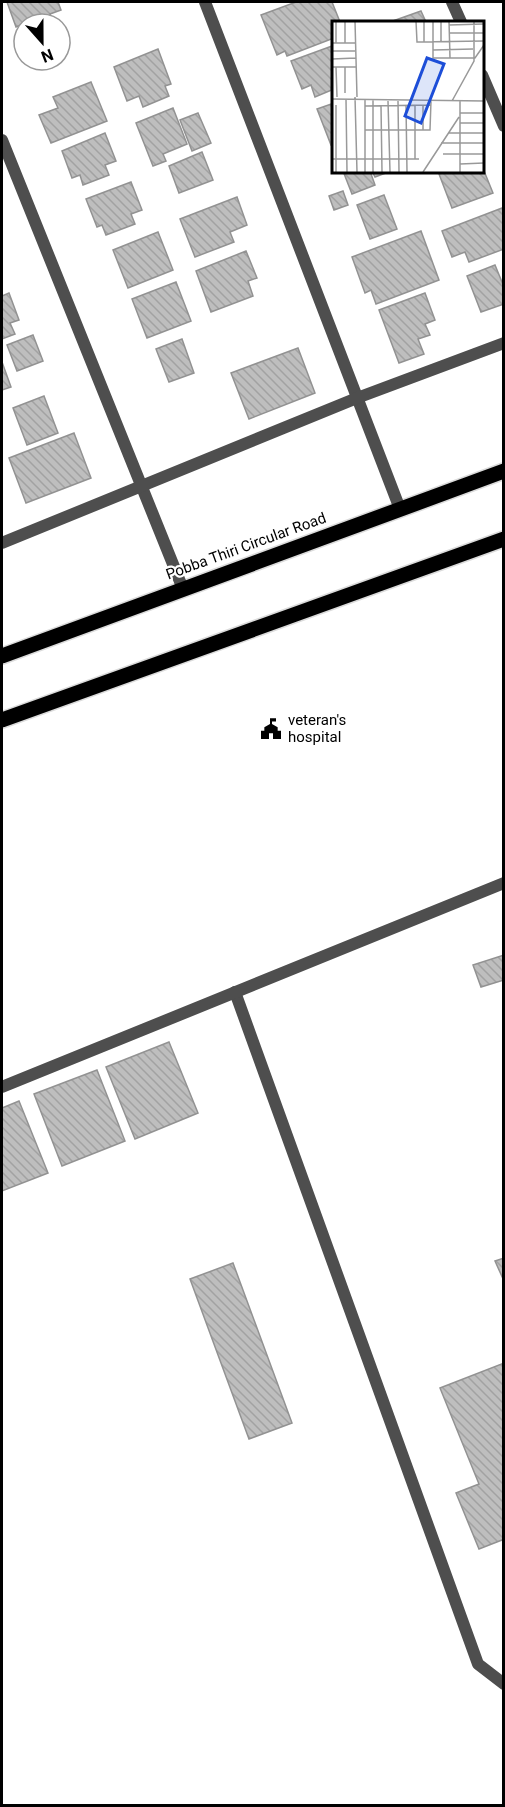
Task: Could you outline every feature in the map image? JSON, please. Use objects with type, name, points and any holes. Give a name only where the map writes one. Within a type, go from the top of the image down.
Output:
[{"type":"main road","name":"Pobba Thiri Circular Road","points":[[2,656],[504,471]]},
{"type":"main road","points":[[2,720],[504,539]]},
{"type":"street","points":[[205,2],[400,509]]},
{"type":"street","points":[[452,2],[461,21]]},
{"type":"street","points":[[484,77],[504,126]]},
{"type":"street","points":[[2,141],[183,589]]},
{"type":"street","points":[[2,543],[357,398],[504,343]]},
{"type":"street","points":[[2,1087],[504,883]]},
{"type":"street","points":[[235,992],[478,1664],[504,1684]]},
{"type":"building","points":[[7,2],[58,2],[61,10],[12,12],[12,16]]},
{"type":"building","points":[[296,2],[332,2],[340,21],[332,21],[332,39],[287,56],[285,51],[277,55],[261,15]]},
{"type":"building","points":[[421,11],[426,21],[393,21]]},
{"type":"building","points":[[332,46],[332,90],[315,97],[311,85],[302,89],[291,61]]},
{"type":"building","points":[[158,49],[171,84],[165,86],[169,96],[143,107],[139,96],[127,101],[114,67]]},
{"type":"building","points":[[91,82],[107,121],[51,143],[39,115],[58,108],[53,97]]},
{"type":"building","points":[[332,104],[332,145],[331,145],[317,109]]},
{"type":"building","points":[[173,108],[187,144],[163,154],[166,161],[153,166],[136,123]]},
{"type":"building","points":[[198,113],[211,143],[192,151],[180,120]]},
{"type":"building","points":[[105,133],[116,161],[105,165],[109,175],[83,185],[80,175],[72,178],[62,151]]},
{"type":"building","points":[[202,152],[213,180],[179,193],[169,166]]},
{"type":"building","points":[[484,171],[493,193],[452,208],[439,174]]},
{"type":"building","points":[[343,172],[370,172],[375,185],[352,194]]},
{"type":"building","points":[[372,172],[388,172],[375,177]]},
{"type":"building","points":[[131,182],[142,210],[131,214],[135,224],[106,235],[102,225],[97,227],[86,199]]},
{"type":"building","points":[[343,191],[348,205],[334,210],[329,196]]},
{"type":"building","points":[[384,195],[397,229],[370,239],[357,205]]},
{"type":"building","points":[[237,197],[247,225],[230,232],[234,242],[195,257],[180,219]]},
{"type":"building","points":[[502,208],[504,249],[469,262],[465,252],[452,257],[442,231]]},
{"type":"building","points":[[421,231],[439,280],[376,304],[371,290],[365,293],[352,257]]},
{"type":"building","points":[[158,232],[173,270],[128,288],[113,250]]},
{"type":"building","points":[[246,251],[257,278],[248,281],[253,296],[211,312],[196,271]]},
{"type":"building","points":[[495,265],[504,287],[504,304],[481,312],[467,276]]},
{"type":"building","points":[[176,282],[191,321],[147,338],[132,299]]},
{"type":"building","points":[[9,293],[19,320],[10,323],[15,334],[2,339],[2,296]]},
{"type":"building","points":[[425,293],[435,320],[425,324],[430,335],[418,339],[424,354],[399,363],[379,310]]},
{"type":"building","points":[[33,335],[43,361],[17,371],[7,345]]},
{"type":"building","points":[[182,339],[194,373],[169,382],[156,349]]},
{"type":"building","points":[[298,348],[315,393],[249,419],[231,373]]},
{"type":"building","points":[[2,362],[11,387],[2,390]]},
{"type":"building","points":[[44,396],[58,433],[27,445],[13,408]]},
{"type":"building","points":[[74,433],[91,478],[26,503],[9,458]]},
{"type":"building","points":[[504,955],[504,980],[481,987],[473,965]]},
{"type":"building","points":[[169,1042],[198,1113],[135,1139],[106,1067]]},
{"type":"building","points":[[97,1070],[125,1141],[62,1166],[34,1094]]},
{"type":"building","points":[[19,1101],[48,1173],[2,1191],[2,1108]]},
{"type":"building","points":[[504,1258],[504,1281],[495,1261]]},
{"type":"building","points":[[233,1263],[292,1423],[249,1439],[190,1279]]},
{"type":"building","points":[[504,1363],[504,1543],[502,1540],[479,1549],[456,1493],[479,1484],[440,1388]]},
{"type":"place","name":"veteran's hospital","points":[[271,729]]}]
